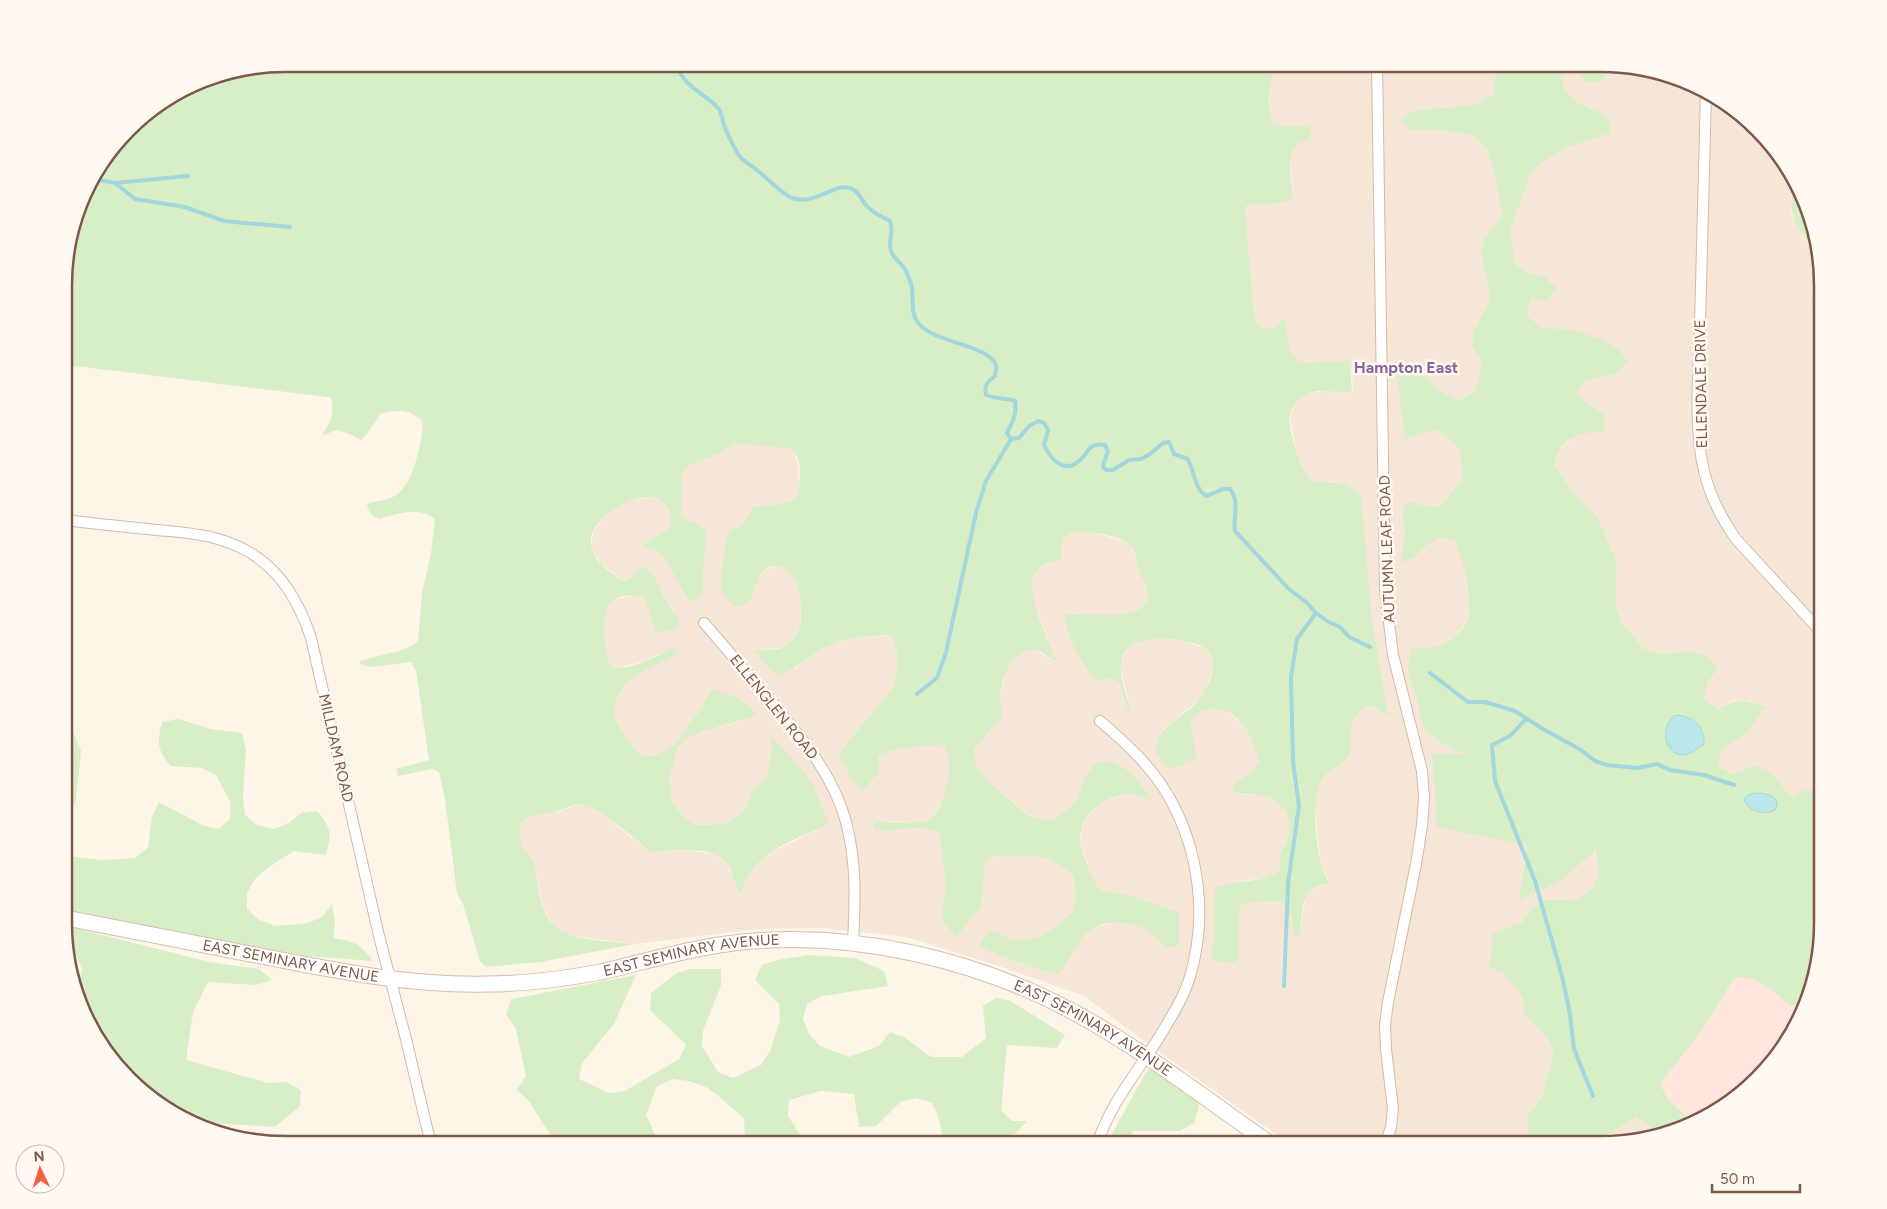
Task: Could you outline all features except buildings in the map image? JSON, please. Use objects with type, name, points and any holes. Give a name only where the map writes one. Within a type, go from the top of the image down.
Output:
[{"type":"street","name":"AUTUMN LEAF ROAD","points":[[1377,72],[1386,590],[1393,655],[1422,771],[1424,798],[1416,864],[1388,1002],[1385,1026],[1393,1109],[1388,1136]]},
{"type":"street","name":"ELLENDALE DRIVE","points":[[1706,100],[1698,380],[1699,436],[1703,468],[1715,503],[1724,522],[1747,552],[1814,624]]},
{"type":"street","name":"MILLDAM ROAD","points":[[72,521],[195,534],[238,546],[276,572],[303,614],[311,638],[390,979],[429,1136]]},
{"type":"street","name":"ELLENGLEN ROAD","points":[[704,623],[796,731],[822,768],[835,792],[846,822],[854,861],[856,892],[853,943]]},
{"type":"street","points":[[1100,721],[1145,764],[1168,796],[1186,833],[1198,875],[1199,916],[1197,943],[1188,982],[1167,1024],[1112,1107],[1101,1136]]},
{"type":"street","name":"EAST SEMINARY AVENUE","points":[[72,919],[390,979],[441,984],[543,981],[601,972],[720,945],[764,941],[853,943],[901,950],[949,962],[998,978],[1044,997],[1092,1023],[1146,1057],[1259,1136]]},
{"type":"shaded area","points":[[1274,72],[1496,72],[1493,96],[1479,104],[1413,111],[1412,131],[1444,130],[1475,136],[1489,152],[1504,214],[1484,240],[1481,255],[1489,286],[1489,301],[1474,331],[1472,346],[1481,360],[1475,392],[1459,400],[1438,390],[1427,377],[1412,368],[1396,371],[1405,438],[1436,430],[1449,438],[1459,450],[1462,466],[1461,481],[1440,507],[1424,506],[1408,500],[1402,514],[1405,530],[1401,563],[1415,557],[1427,545],[1441,537],[1456,542],[1462,557],[1470,605],[1467,621],[1457,634],[1408,673],[1418,703],[1420,719],[1501,760],[1592,841],[1599,874],[1592,889],[1579,899],[1545,900],[1531,909],[1522,922],[1492,934],[1492,951],[1488,967],[1503,973],[1524,997],[1524,1014],[1547,1037],[1554,1052],[1541,1099],[1527,1115],[1528,1130],[1524,1136],[1278,1136],[1141,1039],[1084,996],[996,965],[906,937],[822,928],[757,929],[635,944],[566,934],[554,926],[543,906],[533,859],[523,848],[520,826],[529,817],[558,812],[576,805],[587,806],[604,816],[650,852],[686,850],[714,854],[728,864],[737,888],[762,860],[776,850],[827,825],[770,737],[772,750],[769,771],[765,780],[753,790],[747,807],[736,817],[722,824],[696,825],[684,818],[672,802],[669,782],[677,748],[687,739],[701,732],[741,721],[712,689],[699,712],[686,727],[676,743],[667,750],[653,756],[642,755],[634,749],[621,731],[614,715],[615,702],[623,687],[631,678],[676,655],[677,652],[672,648],[645,661],[617,668],[611,667],[607,659],[603,625],[607,607],[613,600],[635,595],[645,597],[665,631],[679,627],[678,617],[667,603],[661,589],[639,569],[633,577],[623,581],[602,564],[593,552],[591,545],[594,531],[604,517],[621,504],[652,497],[661,500],[669,509],[672,522],[669,529],[641,545],[658,552],[665,558],[693,601],[701,597],[703,593],[702,569],[707,530],[686,520],[681,514],[683,472],[685,467],[720,453],[736,443],[748,442],[785,445],[794,451],[798,466],[799,484],[796,498],[787,503],[752,507],[744,523],[727,533],[721,590],[752,596],[757,579],[765,570],[780,565],[791,572],[798,589],[801,609],[800,626],[791,642],[783,648],[755,650],[795,669],[806,659],[834,643],[855,638],[892,635],[898,660],[892,689],[839,753],[839,757],[878,773],[878,758],[881,754],[904,748],[946,746],[949,753],[948,783],[944,800],[934,814],[927,821],[915,823],[888,821],[877,831],[922,828],[937,832],[940,837],[946,890],[941,916],[957,938],[966,924],[981,908],[985,861],[991,857],[1032,854],[1048,858],[1063,866],[1073,876],[1076,895],[1073,911],[1060,923],[1046,933],[1031,940],[1015,940],[993,931],[984,948],[1006,958],[1056,975],[1064,970],[1079,942],[1091,929],[1114,922],[1140,925],[1155,934],[1165,947],[1179,912],[1133,896],[1100,890],[1092,877],[1082,847],[1081,831],[1088,816],[1102,802],[1123,795],[1142,796],[1150,799],[1119,765],[1107,762],[1085,776],[1077,798],[1070,807],[1057,818],[1044,821],[1029,815],[986,779],[974,761],[974,750],[1002,716],[1001,692],[1007,669],[1017,655],[1025,650],[1036,650],[1050,659],[1055,659],[1034,602],[1031,579],[1037,569],[1060,559],[1061,544],[1065,535],[1075,531],[1090,531],[1126,542],[1132,547],[1149,597],[1146,605],[1122,615],[1076,613],[1068,631],[1094,681],[1110,679],[1120,683],[1128,712],[1132,713],[1121,667],[1124,655],[1130,647],[1144,639],[1157,638],[1184,641],[1205,648],[1213,659],[1213,671],[1200,699],[1163,729],[1197,756],[1191,720],[1197,714],[1208,709],[1217,708],[1227,711],[1241,723],[1255,745],[1260,761],[1253,771],[1235,783],[1239,795],[1262,795],[1278,802],[1289,815],[1288,839],[1280,856],[1280,870],[1273,876],[1225,884],[1211,960],[1239,961],[1237,938],[1239,917],[1241,905],[1248,902],[1280,901],[1284,903],[1290,911],[1294,934],[1300,935],[1307,894],[1318,886],[1330,884],[1321,864],[1318,842],[1315,803],[1319,782],[1328,771],[1347,759],[1350,748],[1350,723],[1364,706],[1374,705],[1386,715],[1388,714],[1372,620],[1336,481],[1320,483],[1311,481],[1306,474],[1296,451],[1290,415],[1301,398],[1310,393],[1324,391],[1346,394],[1352,392],[1350,361],[1300,363],[1294,357],[1287,341],[1284,317],[1273,329],[1260,327],[1256,321],[1251,293],[1243,213],[1249,204],[1278,204],[1293,196],[1290,158],[1295,147],[1300,142],[1308,141],[1283,127],[1274,126],[1271,121],[1269,85]]},
{"type":"shaded area","points":[[1571,72],[1629,74],[1657,80],[1696,94],[1731,116],[1762,145],[1779,167],[1793,192],[1791,197],[1791,213],[1811,250],[1814,271],[1814,289],[1810,305],[1814,310],[1814,789],[1806,790],[1791,798],[1754,766],[1733,774],[1718,767],[1721,750],[1747,733],[1765,707],[1749,700],[1732,701],[1718,709],[1704,699],[1707,683],[1717,670],[1692,652],[1658,654],[1643,648],[1622,622],[1616,608],[1617,563],[1597,516],[1573,492],[1554,464],[1560,449],[1572,438],[1587,432],[1605,415],[1577,395],[1585,381],[1616,373],[1629,363],[1572,330],[1539,327],[1527,314],[1531,298],[1544,277],[1528,274],[1515,263],[1510,231],[1529,179],[1538,165],[1566,148],[1611,133],[1609,117],[1579,103],[1565,92],[1561,76]]},
{"type":"shaded area","points":[[1735,977],[1750,978],[1765,985],[1790,1006],[1798,1005],[1779,1042],[1762,1064],[1731,1093],[1688,1118],[1668,1099],[1660,1084],[1701,1032]]},
{"type":"shaded area","points":[[1638,1117],[1655,1130],[1629,1135],[1607,1136]]},
{"type":"green space","points":[[285,72],[1274,72],[1269,91],[1271,121],[1275,126],[1309,126],[1310,130],[1309,140],[1298,144],[1292,152],[1290,171],[1293,196],[1290,201],[1269,205],[1249,204],[1245,209],[1253,305],[1256,321],[1260,327],[1273,329],[1285,317],[1290,347],[1300,363],[1350,361],[1352,392],[1315,391],[1307,394],[1292,409],[1290,422],[1296,449],[1311,481],[1345,484],[1351,487],[1361,499],[1372,620],[1388,714],[1386,715],[1374,705],[1360,711],[1351,727],[1350,754],[1341,764],[1327,773],[1318,789],[1315,810],[1317,845],[1321,864],[1330,885],[1318,886],[1308,894],[1303,907],[1300,935],[1295,937],[1291,915],[1284,903],[1280,901],[1248,902],[1241,905],[1238,932],[1239,960],[1227,963],[1211,960],[1214,937],[1215,888],[1265,877],[1280,870],[1280,855],[1289,833],[1289,819],[1282,807],[1271,799],[1260,795],[1233,792],[1235,783],[1253,771],[1260,761],[1244,726],[1230,713],[1209,709],[1191,720],[1197,756],[1190,762],[1169,769],[1155,751],[1162,733],[1172,722],[1199,700],[1211,678],[1213,660],[1206,649],[1200,645],[1168,639],[1149,639],[1133,645],[1122,658],[1121,669],[1123,686],[1132,713],[1128,712],[1120,683],[1110,679],[1094,681],[1072,642],[1068,633],[1065,616],[1067,614],[1112,615],[1130,612],[1145,605],[1148,595],[1132,547],[1120,539],[1110,536],[1099,533],[1078,532],[1064,537],[1061,545],[1061,559],[1038,569],[1033,579],[1034,601],[1056,660],[1035,650],[1020,654],[1014,659],[1006,673],[1001,688],[1002,716],[974,750],[974,761],[986,779],[1028,815],[1044,821],[1057,818],[1070,807],[1077,798],[1085,776],[1095,764],[1113,763],[1133,775],[1151,800],[1134,795],[1124,795],[1110,799],[1097,807],[1083,824],[1080,838],[1083,853],[1100,890],[1133,896],[1179,912],[1179,941],[1176,947],[1165,947],[1152,933],[1137,926],[1123,923],[1103,924],[1095,927],[1083,937],[1064,969],[1056,975],[1006,958],[984,948],[981,946],[981,941],[990,931],[1016,940],[1032,939],[1054,928],[1073,911],[1076,895],[1073,876],[1050,860],[1027,855],[995,856],[985,861],[981,908],[966,924],[957,938],[955,937],[941,916],[946,890],[940,837],[937,832],[922,828],[877,831],[874,824],[876,822],[922,822],[933,816],[939,808],[946,787],[949,764],[946,746],[904,748],[881,754],[878,758],[878,773],[862,791],[858,788],[839,757],[839,753],[892,689],[898,662],[892,635],[840,641],[819,651],[780,676],[769,669],[754,650],[784,647],[798,631],[801,606],[792,575],[786,569],[778,566],[763,571],[757,581],[752,597],[745,605],[732,606],[721,590],[727,533],[744,523],[752,507],[787,503],[796,498],[800,479],[798,459],[791,449],[736,443],[720,453],[686,467],[683,472],[681,514],[686,520],[707,530],[703,569],[703,593],[701,597],[693,601],[688,600],[665,558],[658,552],[641,545],[669,529],[671,521],[670,512],[659,499],[643,497],[622,504],[612,510],[596,526],[592,535],[592,551],[603,566],[624,581],[633,577],[639,569],[646,567],[678,617],[679,627],[655,632],[645,597],[623,596],[615,599],[610,604],[606,610],[604,629],[607,654],[611,667],[619,668],[635,665],[672,648],[677,652],[676,655],[631,678],[623,687],[615,702],[614,716],[621,731],[634,749],[642,755],[653,756],[667,750],[676,743],[686,727],[699,712],[712,689],[743,701],[753,709],[755,713],[752,717],[701,732],[687,739],[677,748],[669,782],[672,802],[684,818],[696,825],[722,824],[736,817],[747,807],[753,790],[765,780],[769,771],[772,750],[770,735],[801,768],[812,784],[828,820],[827,825],[767,855],[750,873],[741,892],[736,886],[729,866],[720,857],[711,853],[691,850],[650,852],[604,815],[593,809],[576,805],[529,817],[520,826],[522,844],[533,862],[541,900],[549,920],[565,933],[588,939],[635,944],[540,962],[486,967],[480,961],[463,904],[457,894],[445,799],[439,772],[432,769],[398,776],[396,769],[429,760],[416,671],[411,662],[371,667],[360,664],[360,662],[366,659],[407,648],[418,641],[422,593],[431,554],[435,519],[422,513],[408,512],[380,519],[371,514],[367,505],[393,497],[408,482],[419,451],[423,422],[408,413],[398,411],[387,412],[381,413],[361,440],[336,430],[322,436],[332,414],[331,398],[72,366],[72,285],[74,258],[80,230],[94,191],[108,167],[125,145],[156,116],[191,94],[230,80],[258,74]]},
{"type":"green space","points":[[1496,72],[1571,72],[1561,76],[1565,92],[1579,103],[1609,117],[1611,133],[1566,148],[1538,165],[1529,179],[1510,231],[1515,263],[1528,274],[1544,276],[1556,288],[1547,301],[1531,298],[1527,315],[1540,327],[1572,330],[1604,340],[1619,350],[1629,363],[1616,373],[1585,381],[1577,395],[1605,415],[1603,431],[1585,433],[1568,440],[1559,451],[1554,464],[1573,492],[1597,516],[1617,563],[1616,608],[1622,622],[1643,648],[1658,654],[1692,652],[1708,657],[1717,670],[1707,683],[1704,699],[1718,709],[1741,700],[1765,707],[1747,733],[1721,750],[1718,767],[1733,774],[1754,766],[1770,771],[1791,797],[1806,790],[1814,789],[1814,938],[1807,979],[1798,1005],[1790,1006],[1759,982],[1735,977],[1701,1032],[1660,1084],[1668,1099],[1688,1118],[1655,1130],[1637,1117],[1607,1136],[1524,1136],[1528,1130],[1527,1115],[1541,1099],[1554,1052],[1547,1037],[1524,1014],[1523,997],[1503,973],[1488,967],[1492,951],[1492,934],[1522,922],[1531,909],[1545,900],[1579,899],[1592,889],[1599,874],[1595,851],[1560,881],[1519,900],[1528,845],[1436,827],[1432,754],[1472,754],[1453,750],[1428,733],[1420,719],[1418,703],[1408,673],[1411,649],[1437,646],[1451,639],[1467,621],[1469,605],[1462,559],[1456,542],[1441,537],[1427,545],[1415,557],[1401,563],[1405,530],[1402,514],[1408,500],[1424,506],[1440,507],[1461,481],[1462,466],[1459,450],[1449,438],[1436,430],[1420,433],[1405,439],[1396,371],[1412,367],[1427,377],[1438,390],[1459,400],[1475,392],[1481,360],[1472,346],[1474,331],[1489,301],[1489,286],[1481,255],[1484,240],[1503,214],[1489,152],[1475,136],[1444,130],[1412,131],[1399,121],[1413,111],[1479,104],[1493,95]]},
{"type":"green space","points":[[1578,72],[1605,72],[1603,81],[1587,83]]},
{"type":"green space","points":[[1794,192],[1803,217],[1811,249],[1793,216],[1791,207]]},
{"type":"green space","points":[[1814,288],[1814,310],[1810,305]]},
{"type":"green space","points":[[179,719],[210,729],[242,733],[246,750],[243,798],[245,815],[257,825],[274,829],[289,823],[301,813],[317,811],[328,826],[329,842],[326,855],[294,851],[267,868],[255,879],[247,893],[247,909],[259,920],[276,926],[308,923],[322,917],[332,904],[335,922],[333,938],[356,944],[373,961],[307,956],[72,912],[72,856],[101,860],[135,858],[148,848],[152,817],[159,802],[202,825],[218,829],[230,819],[231,803],[216,775],[202,768],[171,766],[163,755],[159,746],[162,722]]},
{"type":"green space","points":[[72,732],[81,751],[76,800],[72,809]]},
{"type":"green space","points":[[72,928],[209,962],[259,969],[272,980],[256,985],[208,982],[193,1012],[186,1060],[268,1083],[286,1082],[301,1090],[300,1106],[275,1127],[212,1123],[191,1115],[167,1101],[145,1084],[125,1064],[108,1042],[94,1018],[84,992],[80,979],[82,968],[74,953]]},
{"type":"green space","points":[[808,955],[855,958],[884,971],[888,986],[822,996],[807,1004],[803,1019],[809,1034],[820,1046],[849,1057],[879,1046],[890,1032],[904,1037],[931,1057],[962,1057],[986,1038],[983,1006],[996,998],[1011,1001],[1065,1035],[1057,1048],[1007,1045],[1001,1110],[1012,1121],[1027,1121],[1016,1133],[1006,1136],[941,1136],[940,1123],[932,1103],[916,1098],[900,1102],[876,1126],[859,1127],[854,1094],[821,1091],[789,1100],[788,1116],[801,1136],[745,1136],[744,1119],[719,1096],[706,1087],[689,1081],[672,1079],[657,1086],[646,1115],[656,1136],[551,1136],[529,1101],[517,1090],[526,1076],[516,1029],[506,1014],[512,999],[636,975],[614,1024],[582,1063],[579,1079],[609,1093],[625,1091],[679,1059],[686,1045],[650,1010],[651,993],[675,974],[690,969],[721,969],[721,985],[703,1031],[702,1046],[718,1072],[733,1078],[761,1065],[770,1051],[780,1021],[779,1004],[755,980],[762,965]]},
{"type":"green space","points":[[1148,1069],[1181,1082],[1195,1090],[1199,1107],[1194,1123],[1180,1131],[1133,1131],[1131,1136],[1111,1136]]},
{"type":"water","points":[[1675,715],[1687,717],[1700,727],[1704,737],[1704,744],[1692,752],[1683,755],[1671,750],[1666,737],[1666,730],[1669,722]]},
{"type":"water","points":[[1755,793],[1775,798],[1777,805],[1775,810],[1762,812],[1749,807],[1744,799],[1748,795]]},
{"type":"waterway","points":[[680,72],[688,83],[719,109],[727,132],[741,158],[784,193],[790,197],[803,200],[839,188],[850,188],[856,191],[870,209],[890,221],[892,229],[891,251],[905,269],[911,284],[913,310],[916,320],[937,336],[973,348],[991,358],[996,365],[996,369],[995,376],[986,386],[986,395],[1015,401],[1014,417],[1007,433],[1011,439],[1019,438],[1029,426],[1038,421],[1044,423],[1048,430],[1044,445],[1047,451],[1060,464],[1071,466],[1077,463],[1092,447],[1105,445],[1108,451],[1103,466],[1106,470],[1113,470],[1129,460],[1141,459],[1163,443],[1169,442],[1174,454],[1188,459],[1197,485],[1203,494],[1207,496],[1223,489],[1230,489],[1235,499],[1235,531],[1289,589],[1316,613],[1340,627],[1349,637],[1370,647]]},
{"type":"waterway","points":[[100,180],[115,183],[188,176]]},
{"type":"waterway","points":[[115,183],[135,199],[185,207],[224,221],[290,227]]},
{"type":"waterway","points":[[917,694],[937,678],[946,652],[976,513],[986,481],[1011,439]]},
{"type":"waterway","points":[[1284,986],[1288,884],[1299,806],[1293,762],[1291,677],[1297,639],[1316,613]]},
{"type":"waterway","points":[[1430,673],[1468,702],[1485,702],[1515,711],[1581,750],[1595,761],[1607,765],[1637,768],[1657,764],[1670,770],[1704,775],[1734,785]]},
{"type":"waterway","points":[[1527,718],[1510,736],[1492,745],[1495,781],[1535,881],[1562,976],[1570,1014],[1574,1049],[1593,1096]]},
{"type":"district","name":"Hampton East","points":[[1406,367]]}]
